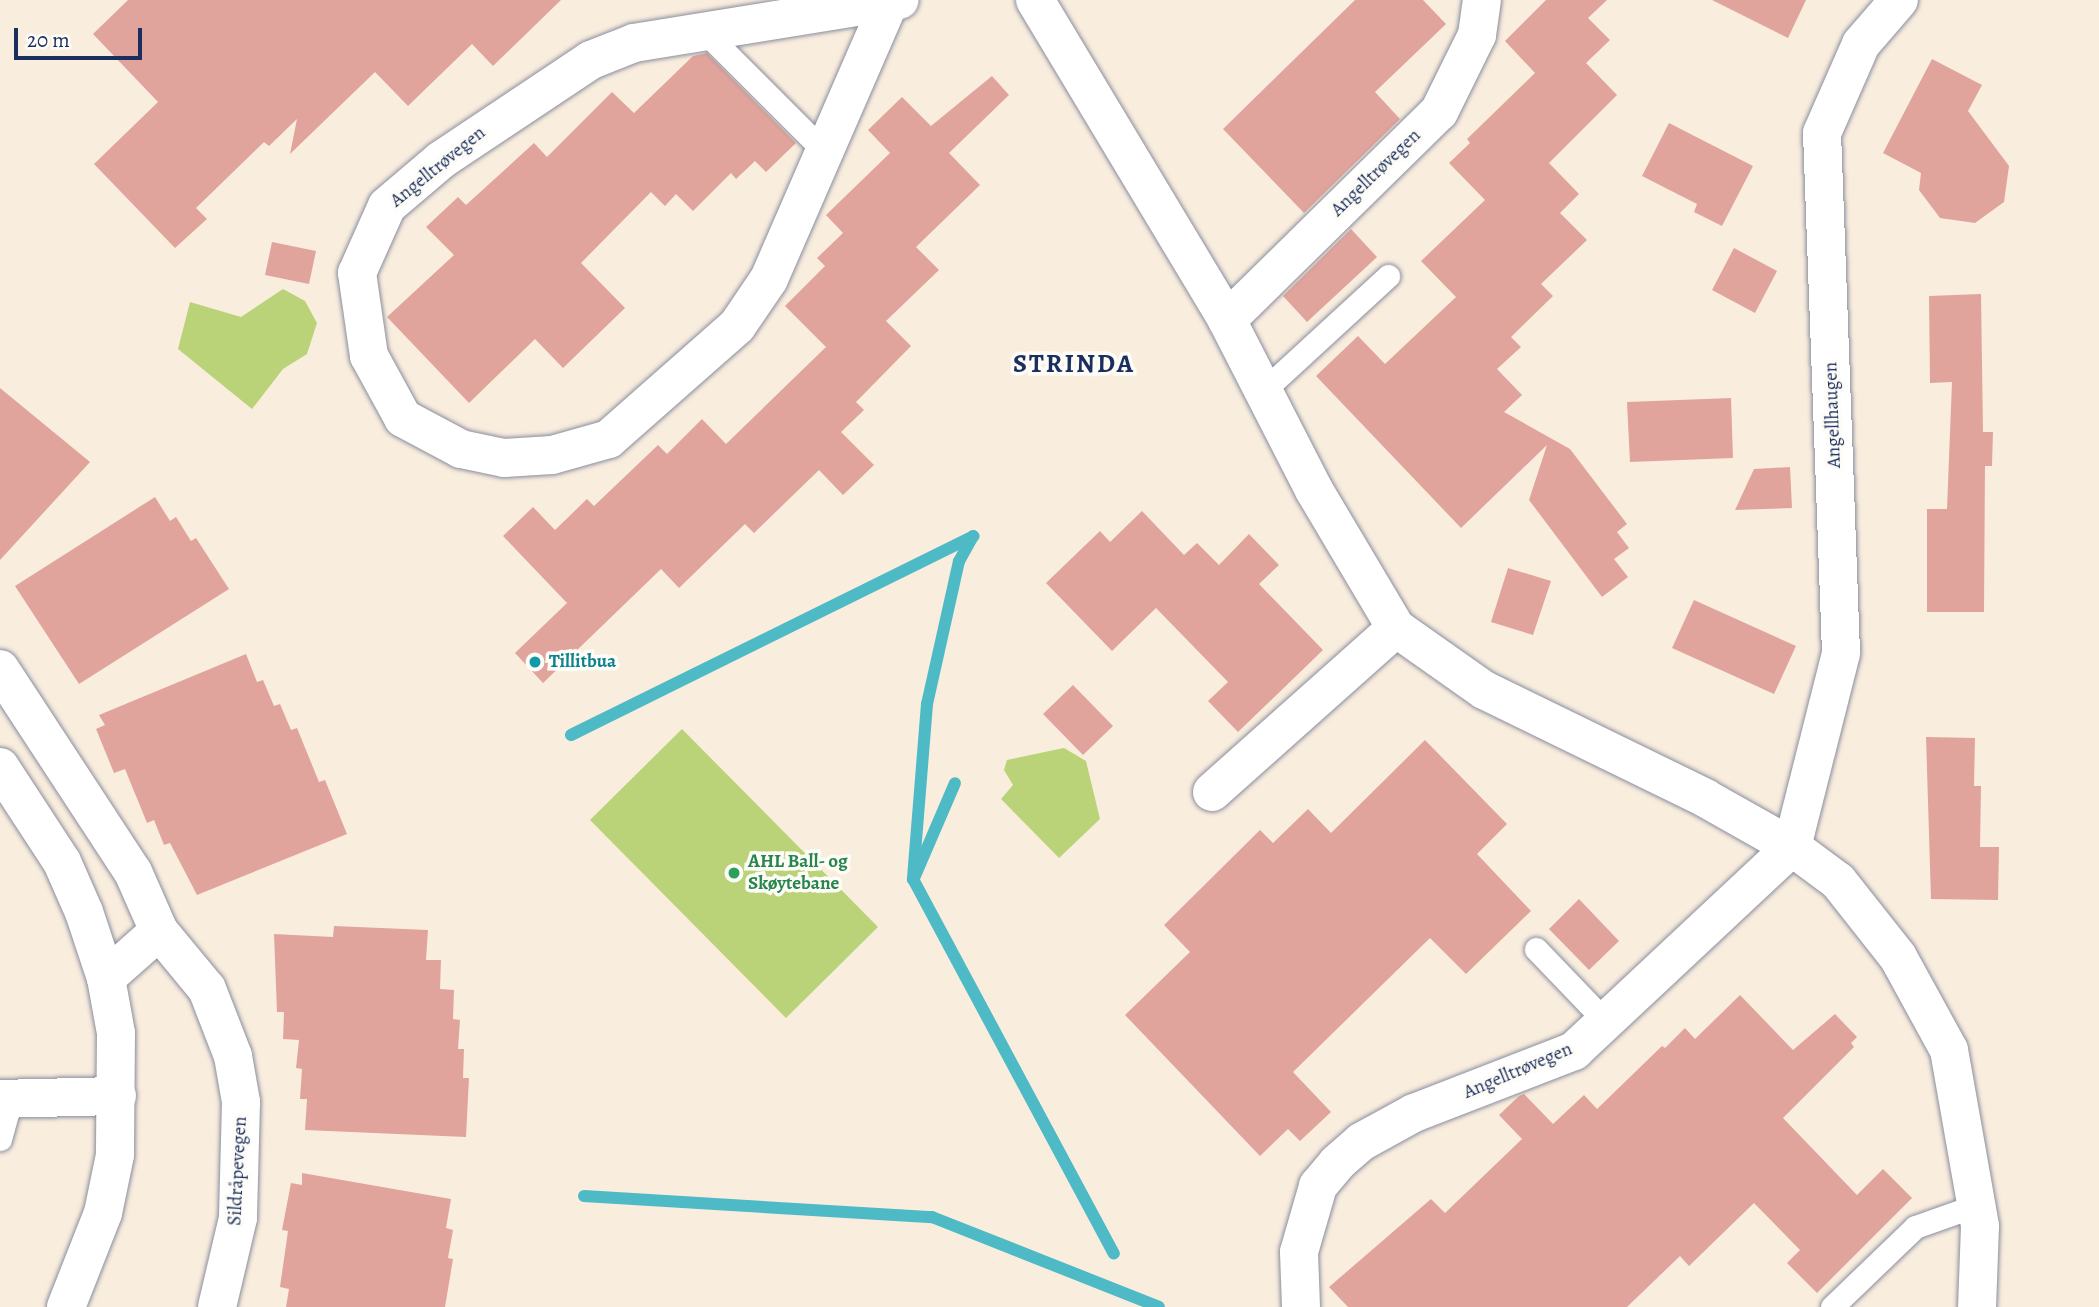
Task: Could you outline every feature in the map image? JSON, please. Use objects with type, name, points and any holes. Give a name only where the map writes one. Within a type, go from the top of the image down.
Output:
[{"type":"street","points":[[1035,0],[1227,320],[1314,490],[1396,628],[1484,690],[1706,798],[1792,847],[1839,881],[1898,957],[1950,1050],[1977,1205],[1977,1307]]},
{"type":"street","name":"Angelltrøvegen","points":[[1227,320],[1439,111],[1477,34],[1482,0]]},
{"type":"street","name":"Angellhaugen","points":[[1792,847],[1841,653],[1822,133],[1861,44],[1899,0]]},
{"type":"street","name":"Angelltrøvegen","points":[[895,1],[769,279],[737,326],[609,439],[551,456],[504,458],[461,449],[403,418],[369,356],[357,273],[387,206],[471,138],[591,60],[635,43],[895,1]]},
{"type":"street","points":[[1212,792],[1396,628]]},
{"type":"street","name":"Sildråpevegen","points":[[0,669],[133,872],[159,931],[207,989],[233,1056],[241,1102],[238,1218],[217,1307]]},
{"type":"street","points":[[1,770],[62,862],[106,978],[116,1033],[115,1155],[103,1213],[66,1307]]},
{"type":"street","name":"Angelltrøvegen","points":[[1301,1307],[1299,1252],[1318,1186],[1337,1163],[1361,1142],[1414,1113],[1574,1051],[1792,847]]},
{"type":"street","points":[[106,978],[159,931]]},
{"type":"street","points":[[6,1099],[117,1096]]},
{"type":"lane","points":[[703,30],[825,152]]},
{"type":"lane","points":[[1263,391],[1388,276]]},
{"type":"lane","points":[[1536,949],[1605,1021]]},
{"type":"lane","points":[[0,1139],[6,1099]]},
{"type":"lane","points":[[1832,1307],[1915,1227],[1977,1205]]},
{"type":"green space","points":[[283,289],[305,301],[317,323],[307,354],[283,369],[252,409],[178,349],[190,302],[241,317]]},
{"type":"green space","name":"AHL Ball- og Skøytebane","points":[[682,729],[878,927],[786,1018],[590,820]]},
{"type":"green space","points":[[1064,748],[1086,761],[1100,819],[1059,858],[1001,799],[1013,785],[1004,770],[1007,760]]},
{"type":"building","points":[[128,0],[561,0],[493,66],[472,44],[408,106],[375,72],[290,154],[297,119],[269,146],[264,142],[196,208],[207,219],[175,248],[94,164],[158,102],[93,34]]},
{"type":"building","points":[[1355,0],[1423,0],[1446,24],[1375,92],[1400,119],[1304,213],[1223,129]]},
{"type":"building","points":[[1546,0],[1607,0],[1588,18],[1610,40],[1586,63],[1617,95],[1549,163],[1579,194],[1560,213],[1587,240],[1541,284],[1553,296],[1511,337],[1521,347],[1497,369],[1522,395],[1504,412],[1570,449],[1627,524],[1617,532],[1629,548],[1614,559],[1628,577],[1602,597],[1529,500],[1547,445],[1461,528],[1316,376],[1358,336],[1385,364],[1456,297],[1421,261],[1485,200],[1449,163],[1470,143],[1467,139],[1535,73],[1505,41]]},
{"type":"building","points":[[1712,0],[1806,0],[1788,38]]},
{"type":"building","points":[[707,53],[796,143],[766,172],[755,161],[736,179],[731,173],[693,211],[676,194],[665,206],[651,192],[581,263],[625,308],[563,368],[535,339],[469,403],[387,317],[454,255],[426,227],[458,197],[466,205],[534,143],[547,157],[612,92],[634,113],[693,56]]},
{"type":"building","points":[[1932,59],[1982,85],[1968,111],[2009,166],[2004,202],[1975,223],[1940,218],[1919,190],[1921,173],[1883,153]]},
{"type":"building","points":[[992,76],[1009,95],[949,153],[980,185],[916,247],[939,270],[886,321],[911,346],[856,402],[864,410],[841,432],[874,465],[843,495],[819,470],[754,533],[745,524],[679,588],[661,569],[543,683],[515,653],[567,603],[503,536],[533,507],[555,530],[587,499],[594,506],[658,445],[667,454],[702,419],[726,444],[826,347],[785,306],[825,266],[817,258],[843,233],[826,215],[890,153],[868,130],[902,97],[931,126]]},
{"type":"building","points":[[1669,123],[1753,166],[1722,226],[1694,212],[1697,204],[1642,176]]},
{"type":"building","points":[[1351,229],[1377,257],[1307,322],[1283,296]]},
{"type":"building","points":[[272,242],[316,251],[309,284],[265,275]]},
{"type":"building","points":[[1734,248],[1777,271],[1755,313],[1712,290]]},
{"type":"building","points":[[1981,294],[1983,432],[1993,432],[1992,466],[1985,466],[1984,612],[1927,612],[1927,509],[1947,509],[1952,382],[1930,383],[1929,296]]},
{"type":"building","points":[[0,388],[90,462],[0,560]]},
{"type":"building","points":[[1731,398],[1733,458],[1630,462],[1627,402]]},
{"type":"building","points":[[1790,467],[1792,508],[1735,510],[1754,469]]},
{"type":"building","points":[[155,497],[170,521],[176,517],[191,541],[196,538],[229,589],[79,684],[15,586]]},
{"type":"building","points":[[1142,511],[1184,555],[1197,543],[1219,565],[1249,534],[1279,565],[1259,584],[1323,650],[1238,732],[1208,701],[1228,682],[1156,608],[1112,651],[1046,583],[1100,531],[1110,542]]},
{"type":"building","points":[[1508,568],[1551,581],[1533,635],[1491,622]]},
{"type":"building","points":[[1694,600],[1796,646],[1774,694],[1672,648]]},
{"type":"building","points":[[246,654],[257,682],[263,680],[274,706],[280,704],[291,730],[297,728],[319,782],[325,780],[347,834],[197,895],[170,843],[164,845],[154,820],[147,823],[125,769],[114,773],[96,729],[105,725],[99,715]]},
{"type":"building","points":[[1073,685],[1113,726],[1083,755],[1043,714]]},
{"type":"building","points":[[1926,737],[1975,738],[1974,786],[1981,786],[1980,847],[1999,847],[1998,900],[1931,899]]},
{"type":"building","points":[[1425,740],[1507,824],[1477,854],[1531,911],[1466,974],[1430,938],[1293,1072],[1331,1112],[1300,1141],[1288,1129],[1260,1156],[1125,1015],[1190,952],[1164,925],[1260,830],[1273,843],[1308,809],[1331,833]]},
{"type":"building","points":[[1579,899],[1619,941],[1589,970],[1549,929]]},
{"type":"building","points":[[334,926],[428,930],[426,960],[441,960],[440,989],[454,990],[453,1019],[460,1020],[458,1049],[464,1049],[463,1078],[469,1078],[466,1137],[305,1130],[307,1099],[300,1099],[302,1069],[296,1068],[299,1040],[283,1039],[284,1012],[277,1012],[274,934],[333,937]]},
{"type":"building","points":[[1740,995],[1793,1050],[1835,1014],[1857,1037],[1851,1043],[1854,1047],[1783,1118],[1857,1195],[1883,1169],[1912,1198],[1817,1293],[1787,1263],[1800,1250],[1754,1203],[1689,1266],[1680,1256],[1627,1307],[1348,1307],[1329,1287],[1431,1199],[1445,1213],[1522,1139],[1499,1115],[1519,1096],[1524,1094],[1553,1124],[1584,1095],[1597,1109],[1662,1046],[1665,1048],[1685,1028],[1695,1039]]},
{"type":"building","points":[[302,1173],[451,1199],[446,1228],[453,1230],[448,1258],[453,1259],[445,1307],[286,1307],[289,1289],[280,1287],[288,1231],[282,1230],[291,1183],[302,1185]]},
{"type":"waterway","points":[[571,735],[973,536],[959,561],[927,704],[913,879],[1114,1254]]},
{"type":"waterway","points":[[915,876],[955,783]]},
{"type":"waterway","points":[[584,1196],[932,1217],[1159,1307]]},
{"type":"place","name":"Tillitbua","points":[[535,662]]},
{"type":"place","name":"AHL Ball- og Skøytebane","points":[[734,873]]},
{"type":"district","name":"STRINDA","points":[[1074,364]]}]
